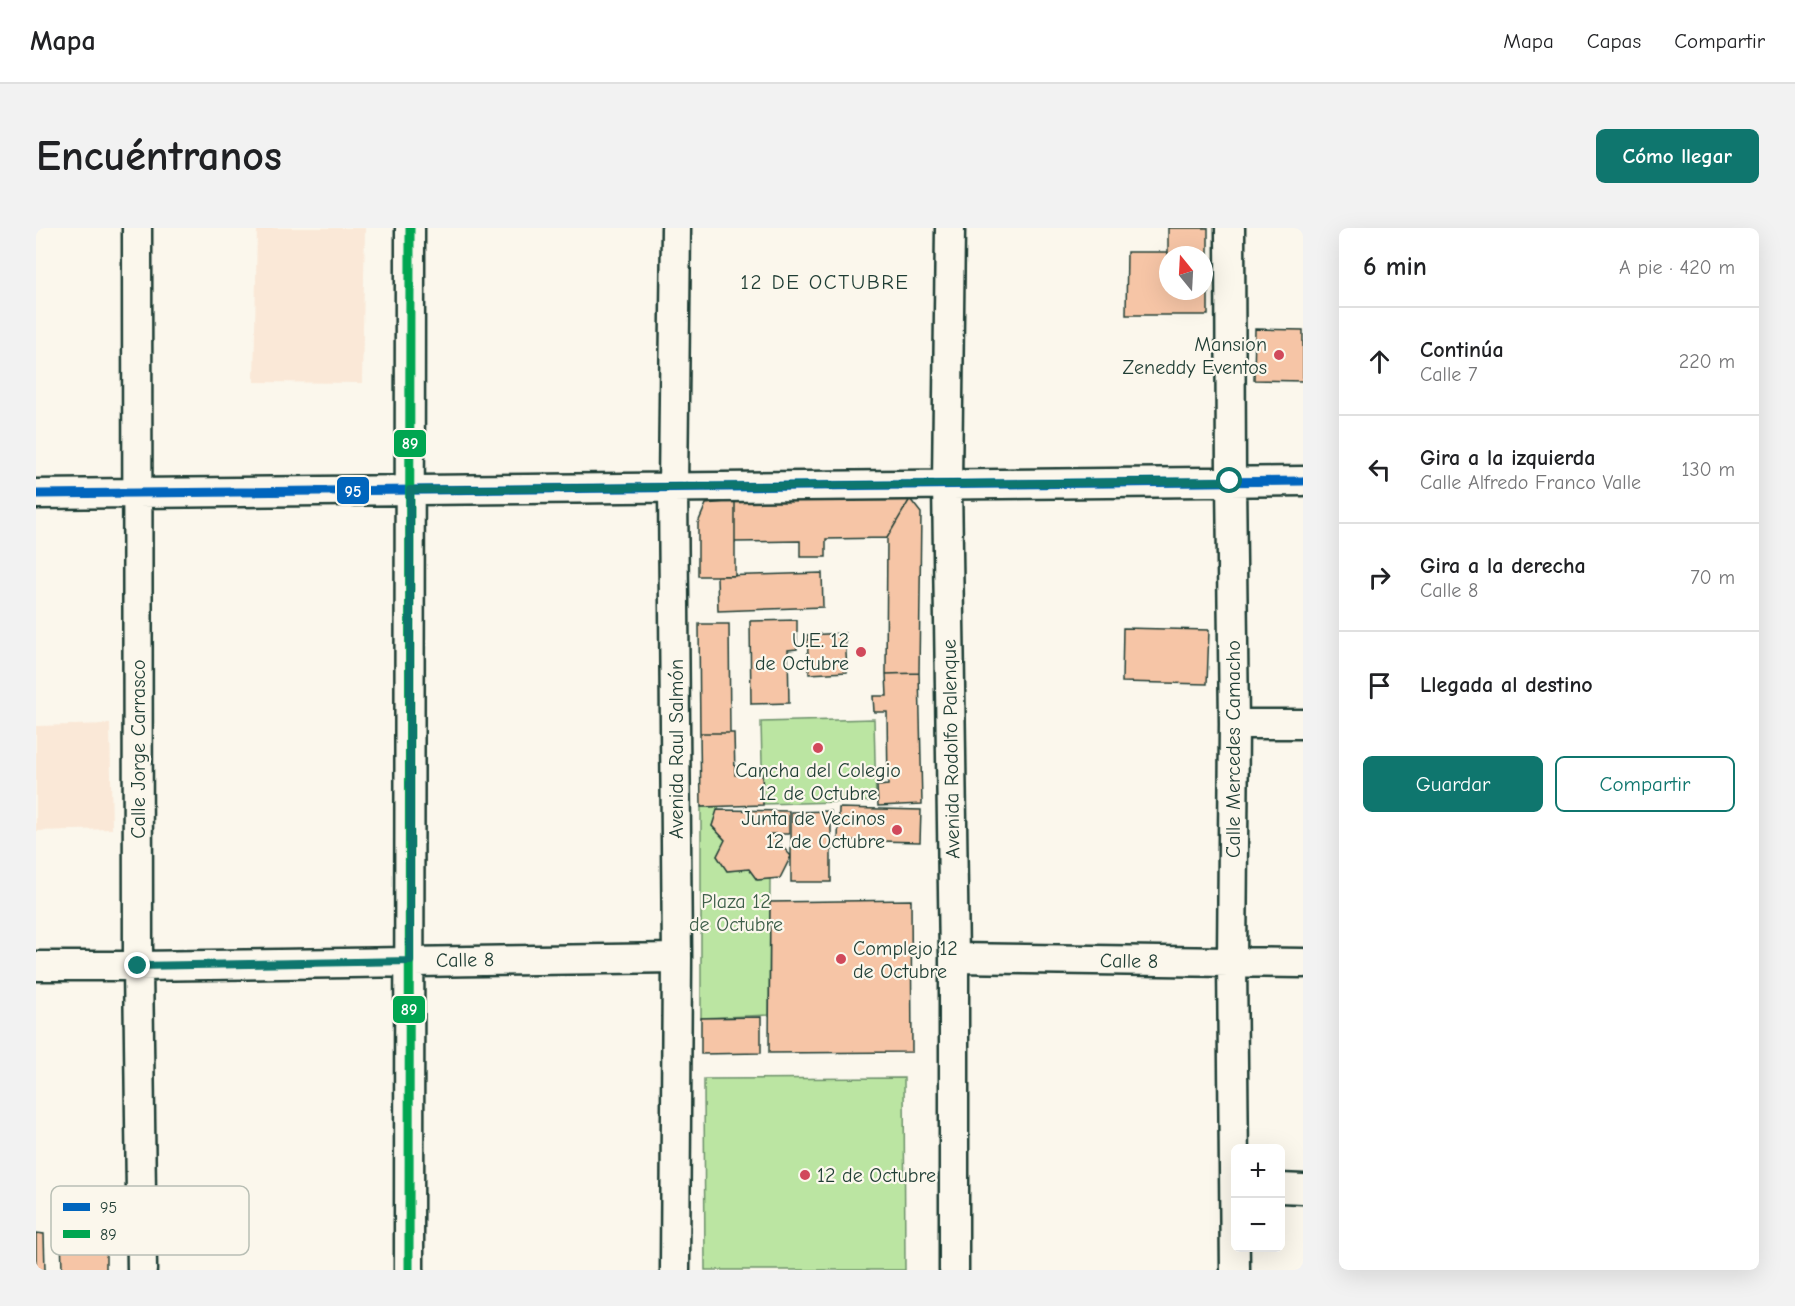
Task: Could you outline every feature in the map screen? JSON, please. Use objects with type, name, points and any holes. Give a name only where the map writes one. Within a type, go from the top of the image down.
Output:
[{"type":"street","name":"Calle Jorge Carrasco","points":[[137,228],[138,966],[141,1186]]},
{"type":"street","points":[[410,228],[410,1270]]},
{"type":"street","name":"Avenida Raul Salmón","points":[[675,1270],[676,228]]},
{"type":"street","name":"Avenida Rodolfo Palenque","points":[[950,228],[947,484],[954,958],[954,1270]]},
{"type":"street","name":"Calle Mercedes Camacho","points":[[1230,228],[1230,481],[1234,724],[1234,1144]]},
{"type":"street","points":[[36,494],[1303,482]]},
{"type":"street","points":[[1234,724],[1303,724]]},
{"type":"street","name":"Calle 8","points":[[36,966],[677,958]]},
{"type":"street","name":"Calle 8","points":[[954,958],[1303,963]]},
{"type":"street","points":[[1285,1188],[1303,1189]]},
{"type":"street","name":"Calle Mercedes Camacho","points":[[1234,1198],[1234,1270]]},
{"type":"street","name":"Calle Jorge Carrasco","points":[[142,1255],[142,1270]]},
{"type":"shaded area","points":[[257,228],[365,228],[362,383],[254,382]]},
{"type":"shaded area","points":[[110,724],[112,829],[36,831],[36,726]]},
{"type":"green space","name":"Cancha del Colegio 12 de Octubre","points":[[874,719],[876,801],[763,804],[761,722]]},
{"type":"green space","name":"Plaza 12 de Octubre","points":[[701,807],[719,807],[712,826],[725,840],[717,856],[727,871],[749,869],[757,880],[770,879],[769,1015],[701,1018]]},
{"type":"green space","name":"12 de Octubre","points":[[904,1078],[905,1270],[705,1270],[704,1079]]},
{"type":"building","points":[[1168,228],[1208,228],[1208,246],[1168,246]]},
{"type":"building","points":[[1127,252],[1159,252],[1159,300],[1208,300],[1208,315],[1126,315]]},
{"type":"building","name":"Mansion Zeneddy Eventos","points":[[1255,329],[1303,330],[1303,381],[1254,380]]},
{"type":"building","points":[[910,499],[921,513],[919,673],[886,674],[887,538]]},
{"type":"building","points":[[910,499],[887,538],[826,539],[826,557],[800,557],[800,541],[735,542],[735,501]]},
{"type":"building","points":[[735,501],[735,576],[698,576],[698,523],[706,504]]},
{"type":"building","points":[[822,573],[823,607],[718,611],[717,576]]},
{"type":"building","points":[[797,620],[797,649],[788,650],[789,703],[751,704],[750,621]]},
{"type":"building","points":[[699,624],[729,624],[730,733],[700,733]]},
{"type":"building","points":[[1123,628],[1209,630],[1207,684],[1122,682]]},
{"type":"building","points":[[845,633],[847,672],[809,674],[807,635]]},
{"type":"building","points":[[919,673],[922,804],[878,806],[877,786],[888,785],[887,712],[874,712],[873,696],[887,696],[886,674]]},
{"type":"building","points":[[700,733],[734,733],[735,775],[762,774],[763,805],[701,807]]},
{"type":"building","points":[[839,808],[921,810],[920,842],[838,840]]},
{"type":"building","points":[[717,810],[789,811],[789,834],[771,834],[791,856],[780,878],[757,880],[749,869],[727,871],[717,856],[725,840],[712,826]]},
{"type":"building","points":[[831,811],[831,882],[791,882],[791,812]]},
{"type":"building","name":"Complejo 12 de Octubre","points":[[911,900],[912,1052],[769,1053],[770,902]]},
{"type":"building","points":[[761,1017],[761,1053],[701,1054],[701,1018]]},
{"type":"building","points":[[36,1233],[44,1234],[45,1270],[36,1270]]},
{"type":"building","points":[[62,1255],[106,1255],[106,1270],[62,1270]]},
{"type":"transit line","name":"89","points":[[409,1270],[410,228]]},
{"type":"transit line","name":"95","points":[[36,494],[1303,481]]},
{"type":"place","name":"Mansion Zeneddy Eventos","points":[[1279,355]]},
{"type":"place","name":"U.E. 12 de Octubre","points":[[861,652]]},
{"type":"place","name":"Cancha del Colegio 12 de Octubre","points":[[818,748]]},
{"type":"place","name":"Junta de Vecinos 12 de Octubre","points":[[897,830]]},
{"type":"place","name":"Complejo 12 de Octubre","points":[[841,959]]},
{"type":"place","name":"12 de Octubre","points":[[805,1175]]},
{"type":"district","name":"12 DE OCTUBRE","points":[[825,282]]},
{"type":"route","points":[[138,966],[410,961],[410,490],[1230,481]]}]
